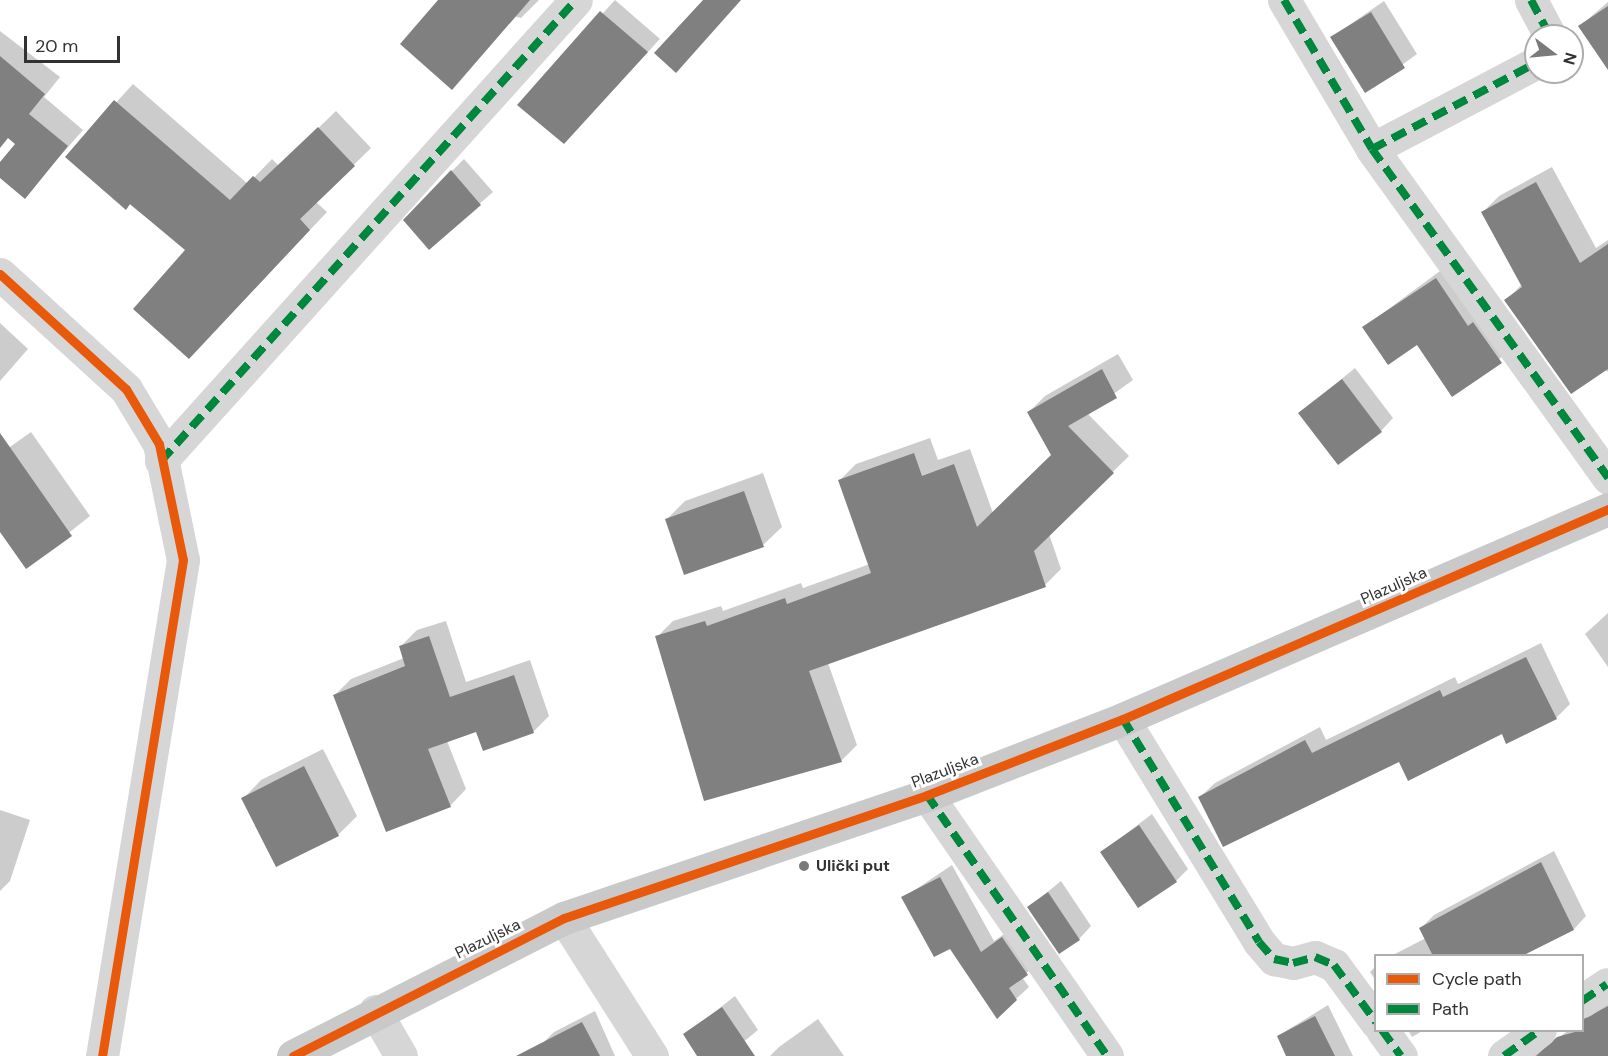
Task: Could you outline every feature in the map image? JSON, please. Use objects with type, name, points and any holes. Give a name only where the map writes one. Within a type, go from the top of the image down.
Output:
[{"type":"main road","name":"Plazuljska","points":[[293,1056],[375,1011],[564,918],[927,795],[1123,719],[1608,509]]},
{"type":"street","points":[[160,461],[576,0]]},
{"type":"street","points":[[1284,0],[1372,149],[1608,477]]},
{"type":"street","points":[[1531,0],[1544,24]]},
{"type":"street","points":[[1372,149],[1524,69]]},
{"type":"street","points":[[0,274],[126,389],[159,444],[160,461],[183,560],[102,1056]]},
{"type":"street","points":[[1123,719],[1259,942],[1274,959],[1293,963],[1315,957],[1334,965],[1374,1019]]},
{"type":"street","points":[[927,795],[1107,1056]]},
{"type":"street","points":[[564,918],[652,1056]]},
{"type":"street","points":[[375,1011],[401,1056]]},
{"type":"street","points":[[1383,1032],[1401,1056]]},
{"type":"street","points":[[1504,1056],[1537,1032]]},
{"type":"building","points":[[438,0],[530,0],[452,90],[400,44]]},
{"type":"building","points":[[703,0],[741,0],[676,73],[654,53]]},
{"type":"building","points":[[1608,6],[1608,70],[1584,35],[1584,24],[1581,24]]},
{"type":"building","points":[[600,11],[648,52],[564,144],[517,105]]},
{"type":"building","points":[[1371,12],[1405,68],[1365,93],[1330,37]]},
{"type":"building","points":[[0,56],[45,94],[29,114],[68,146],[25,199],[0,178],[0,162],[15,144],[8,138],[0,148]]},
{"type":"building","points":[[114,100],[230,200],[253,176],[260,182],[318,127],[355,166],[300,219],[310,230],[189,359],[133,309],[185,250],[130,204],[126,210],[65,157]]},
{"type":"building","points":[[451,170],[481,205],[429,250],[403,220]]},
{"type":"building","points":[[1536,182],[1580,263],[1608,244],[1608,369],[1571,394],[1504,300],[1522,287],[1481,212]]},
{"type":"building","points":[[1436,278],[1468,326],[1473,322],[1502,363],[1452,397],[1417,345],[1388,365],[1362,327]]},
{"type":"building","points":[[1102,369],[1117,398],[1068,426],[1114,473],[1034,551],[1046,587],[809,671],[842,762],[704,801],[655,636],[705,621],[707,626],[785,598],[787,604],[871,573],[838,480],[914,453],[922,476],[954,464],[977,527],[1051,455],[1027,412]]},
{"type":"building","points":[[1342,379],[1382,432],[1338,465],[1298,413]]},
{"type":"building","points":[[0,433],[72,536],[26,569],[0,532]]},
{"type":"building","points":[[744,491],[764,547],[684,575],[665,519]]},
{"type":"building","points":[[429,636],[450,697],[514,675],[534,733],[483,751],[476,732],[428,749],[451,807],[386,832],[333,695],[405,666],[399,646]]},
{"type":"building","points":[[1526,657],[1557,719],[1506,744],[1502,734],[1408,781],[1399,762],[1223,847],[1198,797],[1305,740],[1312,753],[1440,690],[1443,697]]},
{"type":"building","points":[[304,766],[339,836],[276,867],[241,798]]},
{"type":"building","points":[[1139,825],[1177,882],[1138,908],[1100,852]]},
{"type":"building","points":[[1541,862],[1574,930],[1526,954],[1432,954],[1419,928]]},
{"type":"building","points":[[940,877],[981,952],[1002,937],[1028,975],[1009,988],[1017,1000],[997,1019],[950,949],[934,957],[901,897]]},
{"type":"building","points":[[1048,892],[1080,940],[1059,954],[1027,907]]},
{"type":"building","points":[[1608,1006],[1608,1056],[1536,1056],[1557,1037],[1584,1032],[1584,1019]]},
{"type":"building","points":[[722,1007],[755,1056],[697,1056],[683,1034]]},
{"type":"building","points":[[1315,1016],[1335,1056],[1286,1056],[1277,1036]]},
{"type":"building","points":[[582,1022],[600,1056],[516,1056]]},
{"type":"marked path","points":[[161,461],[576,0]]},
{"type":"marked path","points":[[1284,0],[1372,149],[1608,478]]},
{"type":"marked path","points":[[1531,0],[1544,24]]},
{"type":"marked path","points":[[1372,149],[1524,69]]},
{"type":"marked path","points":[[1123,719],[1259,942],[1274,959],[1293,963],[1315,957],[1334,965],[1374,1019]]},
{"type":"marked path","points":[[927,795],[1107,1056]]},
{"type":"marked path","points":[[1584,1000],[1607,984]]},
{"type":"marked path","points":[[1383,1032],[1401,1056]]},
{"type":"marked path","points":[[1504,1056],[1537,1032]]},
{"type":"cycle path","points":[[0,274],[126,389],[159,444],[183,560],[102,1056]]},
{"type":"cycle path","points":[[293,1056],[564,918],[927,795],[1123,719],[1608,509]]},
{"type":"place","name":"Ulički put","points":[[804,866]]}]
